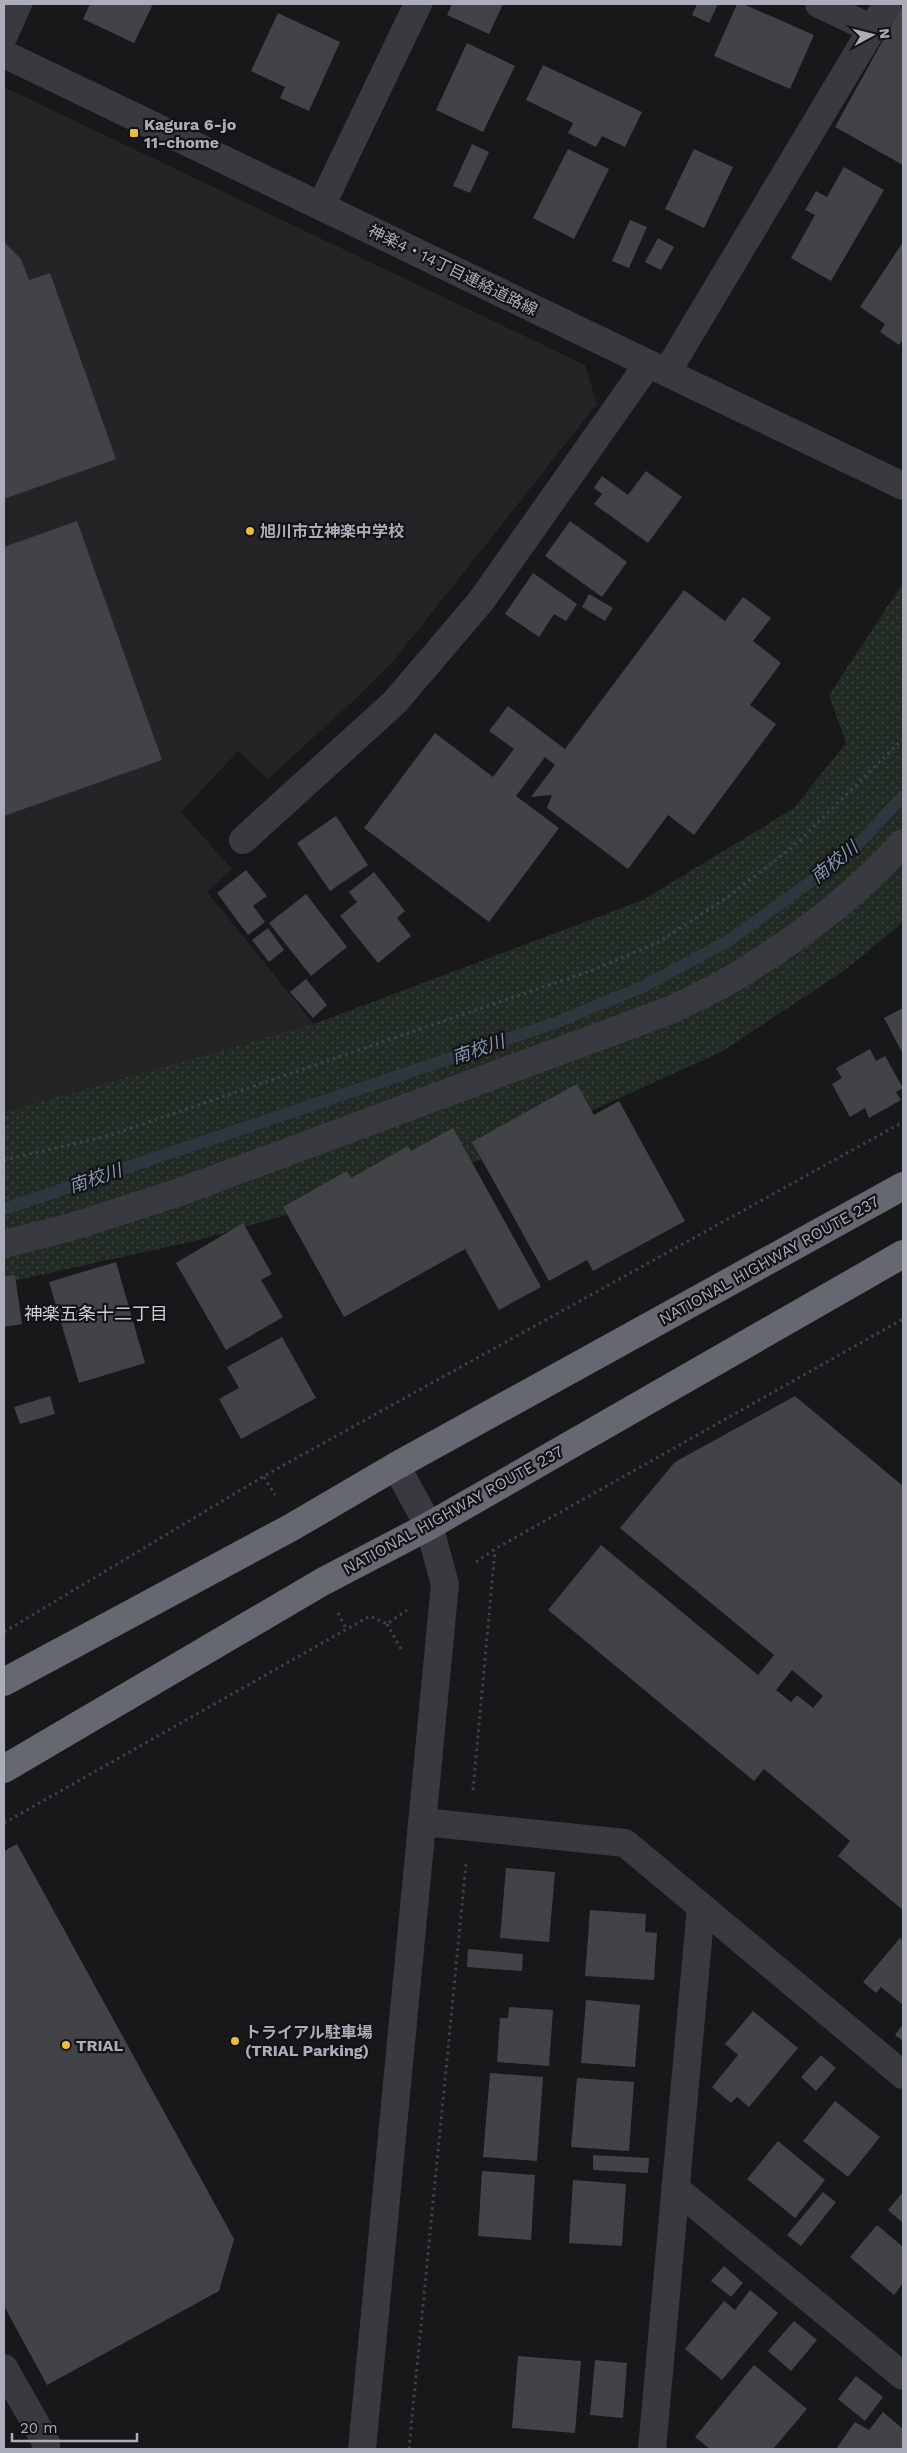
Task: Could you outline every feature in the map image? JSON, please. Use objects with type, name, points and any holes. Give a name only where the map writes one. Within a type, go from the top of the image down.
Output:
[{"type":"highway","name":"NATIONAL HIGHWAY ROUTE 237","points":[[4,1682],[292,1527],[396,1466],[903,1186]]},
{"type":"highway","name":"NATIONAL HIGHWAY ROUTE 237","points":[[4,1769],[322,1582],[429,1526],[903,1254]]},
{"type":"street","points":[[4,35],[18,4]]},
{"type":"street","points":[[321,206],[418,4]]},
{"type":"street","points":[[819,4],[872,29]]},
{"type":"street","points":[[243,840],[401,695],[480,601],[657,368],[887,4]]},
{"type":"street","name":"神楽4・14丁目連絡道路線","points":[[4,54],[903,486]]},
{"type":"street","points":[[4,1244],[71,1227],[174,1194],[673,1009],[740,974],[809,926],[878,870],[903,843]]},
{"type":"street","points":[[362,2449],[445,1584],[429,1526],[396,1466]]},
{"type":"street","points":[[423,1822],[625,1843],[903,2075]]},
{"type":"street","points":[[652,2449],[701,1907]]},
{"type":"street","points":[[675,2188],[903,2376]]},
{"type":"street","points":[[4,2368],[46,2442],[46,2449]]},
{"type":"path","points":[[4,1160],[108,1136],[593,970],[659,942],[729,896],[794,846],[903,739]]},
{"type":"path","points":[[4,1632],[264,1476],[903,1122]]},
{"type":"path","points":[[409,2449],[495,1549]]},
{"type":"path","points":[[387,1624],[402,1651]]},
{"type":"shaded area","name":"旭川市立神楽中学校","points":[[4,87],[585,365],[597,404],[396,658],[352,702],[268,779],[238,751],[181,812],[232,869],[207,892],[314,1024],[4,1112]]},
{"type":"shaded area","points":[[903,583],[903,922],[845,970],[721,1052],[487,1158],[199,1240],[4,1283],[4,1112],[314,1024],[643,900],[794,808],[846,743],[829,695]]},
{"type":"building","points":[[90,4],[153,4],[134,43],[83,19]]},
{"type":"building","points":[[452,4],[503,4],[489,34],[447,15]]},
{"type":"building","points":[[697,4],[718,4],[709,23],[692,15]]},
{"type":"building","points":[[737,4],[743,4],[814,35],[790,89],[714,56]]},
{"type":"building","points":[[903,4],[903,165],[835,127]]},
{"type":"building","points":[[278,13],[340,42],[309,111],[280,98],[285,87],[251,71]]},
{"type":"building","points":[[467,43],[515,66],[483,132],[436,110]]},
{"type":"building","points":[[543,65],[642,112],[625,147],[602,136],[596,147],[568,133],[573,123],[526,100]]},
{"type":"building","points":[[472,144],[489,152],[470,193],[453,186]]},
{"type":"building","points":[[568,149],[609,169],[574,239],[533,218]]},
{"type":"building","points":[[694,149],[733,167],[704,228],[665,209]]},
{"type":"building","points":[[844,167],[884,190],[831,281],[791,258],[815,215],[805,210],[816,191],[827,197]]},
{"type":"building","points":[[630,220],[647,227],[629,268],[612,261]]},
{"type":"building","points":[[658,238],[674,247],[661,270],[645,262]]},
{"type":"building","points":[[4,242],[21,259],[29,280],[50,273],[116,459],[4,499]]},
{"type":"building","points":[[903,242],[903,339],[899,345],[880,332],[885,324],[860,307]]},
{"type":"building","points":[[646,471],[682,497],[648,543],[594,504],[602,494],[594,488],[602,476],[628,495]]},
{"type":"building","points":[[77,521],[162,760],[4,816],[4,547]]},
{"type":"building","points":[[570,521],[627,562],[602,597],[545,556]]},
{"type":"building","points":[[533,573],[577,604],[566,621],[554,614],[539,637],[505,614]]},
{"type":"building","points":[[684,590],[725,621],[743,597],[771,618],[753,641],[781,663],[750,705],[776,724],[694,835],[668,815],[628,869],[547,808],[552,795],[531,797],[555,765],[545,757],[516,796],[559,828],[489,922],[364,828],[435,733],[493,777],[514,749],[489,731],[508,706],[565,749]]},
{"type":"building","points":[[589,594],[613,608],[605,621],[582,607]]},
{"type":"building","points":[[336,816],[368,865],[330,891],[297,843]]},
{"type":"building","points":[[246,870],[267,896],[253,906],[265,922],[248,935],[217,893]]},
{"type":"building","points":[[374,872],[405,911],[397,918],[411,936],[378,963],[340,916],[357,902],[349,892]]},
{"type":"building","points":[[306,894],[347,947],[311,976],[269,923]]},
{"type":"building","points":[[268,928],[284,950],[269,962],[252,940]]},
{"type":"building","points":[[306,979],[327,1005],[313,1018],[290,992]]},
{"type":"building","points":[[903,1008],[903,1054],[884,1018]]},
{"type":"building","points":[[870,1049],[876,1061],[885,1056],[903,1088],[896,1092],[901,1100],[869,1118],[865,1108],[850,1117],[832,1084],[842,1078],[836,1068]]},
{"type":"building","points":[[577,1084],[594,1115],[619,1101],[685,1221],[593,1271],[587,1260],[549,1281],[472,1142]]},
{"type":"building","points":[[453,1128],[541,1287],[499,1310],[465,1249],[344,1317],[283,1207],[347,1171],[351,1178],[408,1146],[411,1151]]},
{"type":"building","points":[[243,1223],[272,1274],[261,1280],[283,1317],[226,1350],[176,1263]]},
{"type":"building","points":[[116,1262],[145,1363],[79,1383],[49,1282]]},
{"type":"building","points":[[15,1275],[22,1324],[4,1327],[4,1276]]},
{"type":"building","points":[[282,1337],[316,1398],[241,1439],[219,1399],[239,1388],[227,1367]]},
{"type":"building","points":[[50,1396],[55,1414],[20,1424],[14,1407]]},
{"type":"building","points":[[795,1396],[903,1486],[903,1910],[838,1856],[850,1841],[764,1769],[754,1781],[548,1610],[601,1545],[758,1675],[774,1655],[620,1528],[675,1462]],"holes":[[[792,1670],[823,1696],[813,1708],[797,1695],[791,1702],[776,1690]]]},
{"type":"building","name":"TRIAL","points":[[17,1844],[234,2239],[219,2291],[47,2385],[4,2306],[4,1851]]},
{"type":"building","points":[[506,1868],[555,1872],[549,1942],[500,1938]]},
{"type":"building","points":[[590,1910],[646,1914],[645,1932],[657,1933],[654,1980],[585,1976]]},
{"type":"building","points":[[900,1938],[903,1941],[902,2004],[881,1987],[876,1993],[863,1982]]},
{"type":"building","points":[[468,1949],[523,1954],[522,1971],[467,1967]]},
{"type":"building","points":[[586,2000],[640,2005],[635,2067],[581,2063]]},
{"type":"building","points":[[509,2007],[553,2010],[549,2066],[497,2062],[500,2018],[508,2018]]},
{"type":"building","points":[[753,2011],[798,2048],[749,2107],[737,2097],[731,2103],[712,2087],[738,2055],[725,2044]]},
{"type":"building","points":[[903,2024],[903,2041],[895,2035]]},
{"type":"building","points":[[821,2055],[836,2068],[816,2091],[801,2077]]},
{"type":"building","points":[[490,2073],[543,2077],[537,2161],[483,2157]]},
{"type":"building","points":[[577,2078],[634,2082],[629,2151],[571,2147]]},
{"type":"building","points":[[835,2101],[880,2137],[848,2177],[803,2141]]},
{"type":"building","points":[[778,2141],[825,2180],[795,2218],[747,2179]]},
{"type":"building","points":[[593,2155],[649,2158],[648,2173],[593,2170]]},
{"type":"building","points":[[482,2171],[535,2175],[531,2240],[478,2236]]},
{"type":"building","points":[[573,2180],[626,2184],[622,2246],[569,2243]]},
{"type":"building","points":[[823,2192],[836,2202],[801,2246],[787,2235]]},
{"type":"building","points":[[903,2192],[903,2223],[888,2210]]},
{"type":"building","points":[[877,2225],[903,2247],[903,2283],[894,2295],[850,2257]]},
{"type":"building","points":[[724,2266],[743,2283],[731,2297],[711,2281]]},
{"type":"building","points":[[750,2290],[778,2313],[722,2380],[685,2349],[724,2301],[735,2310]]},
{"type":"building","points":[[794,2321],[817,2340],[791,2371],[768,2351]]},
{"type":"building","points":[[518,2356],[581,2361],[575,2433],[512,2428]]},
{"type":"building","points":[[595,2360],[627,2363],[623,2418],[590,2415]]},
{"type":"building","points":[[754,2365],[807,2409],[773,2449],[710,2449],[695,2437]]},
{"type":"building","points":[[856,2376],[883,2397],[865,2421],[838,2399]]},
{"type":"building","points":[[883,2412],[903,2429],[903,2449],[836,2449],[855,2422],[869,2430]]},
{"type":"waterway","name":"南校川","points":[[4,1209],[555,1023],[642,987],[728,941],[849,854],[903,796]]},
{"type":"place","name":"Kagura 6-jo 11-chome","points":[[134,133]]},
{"type":"place","name":"旭川市立神楽中学校","points":[[250,531]]},
{"type":"place","name":"トライアル駐車場 (TRIAL Parking)","points":[[235,2041]]},
{"type":"place","name":"TRIAL","points":[[66,2045]]},
{"type":"district","name":"神楽五条十二丁目","points":[[96,1313]]}]
